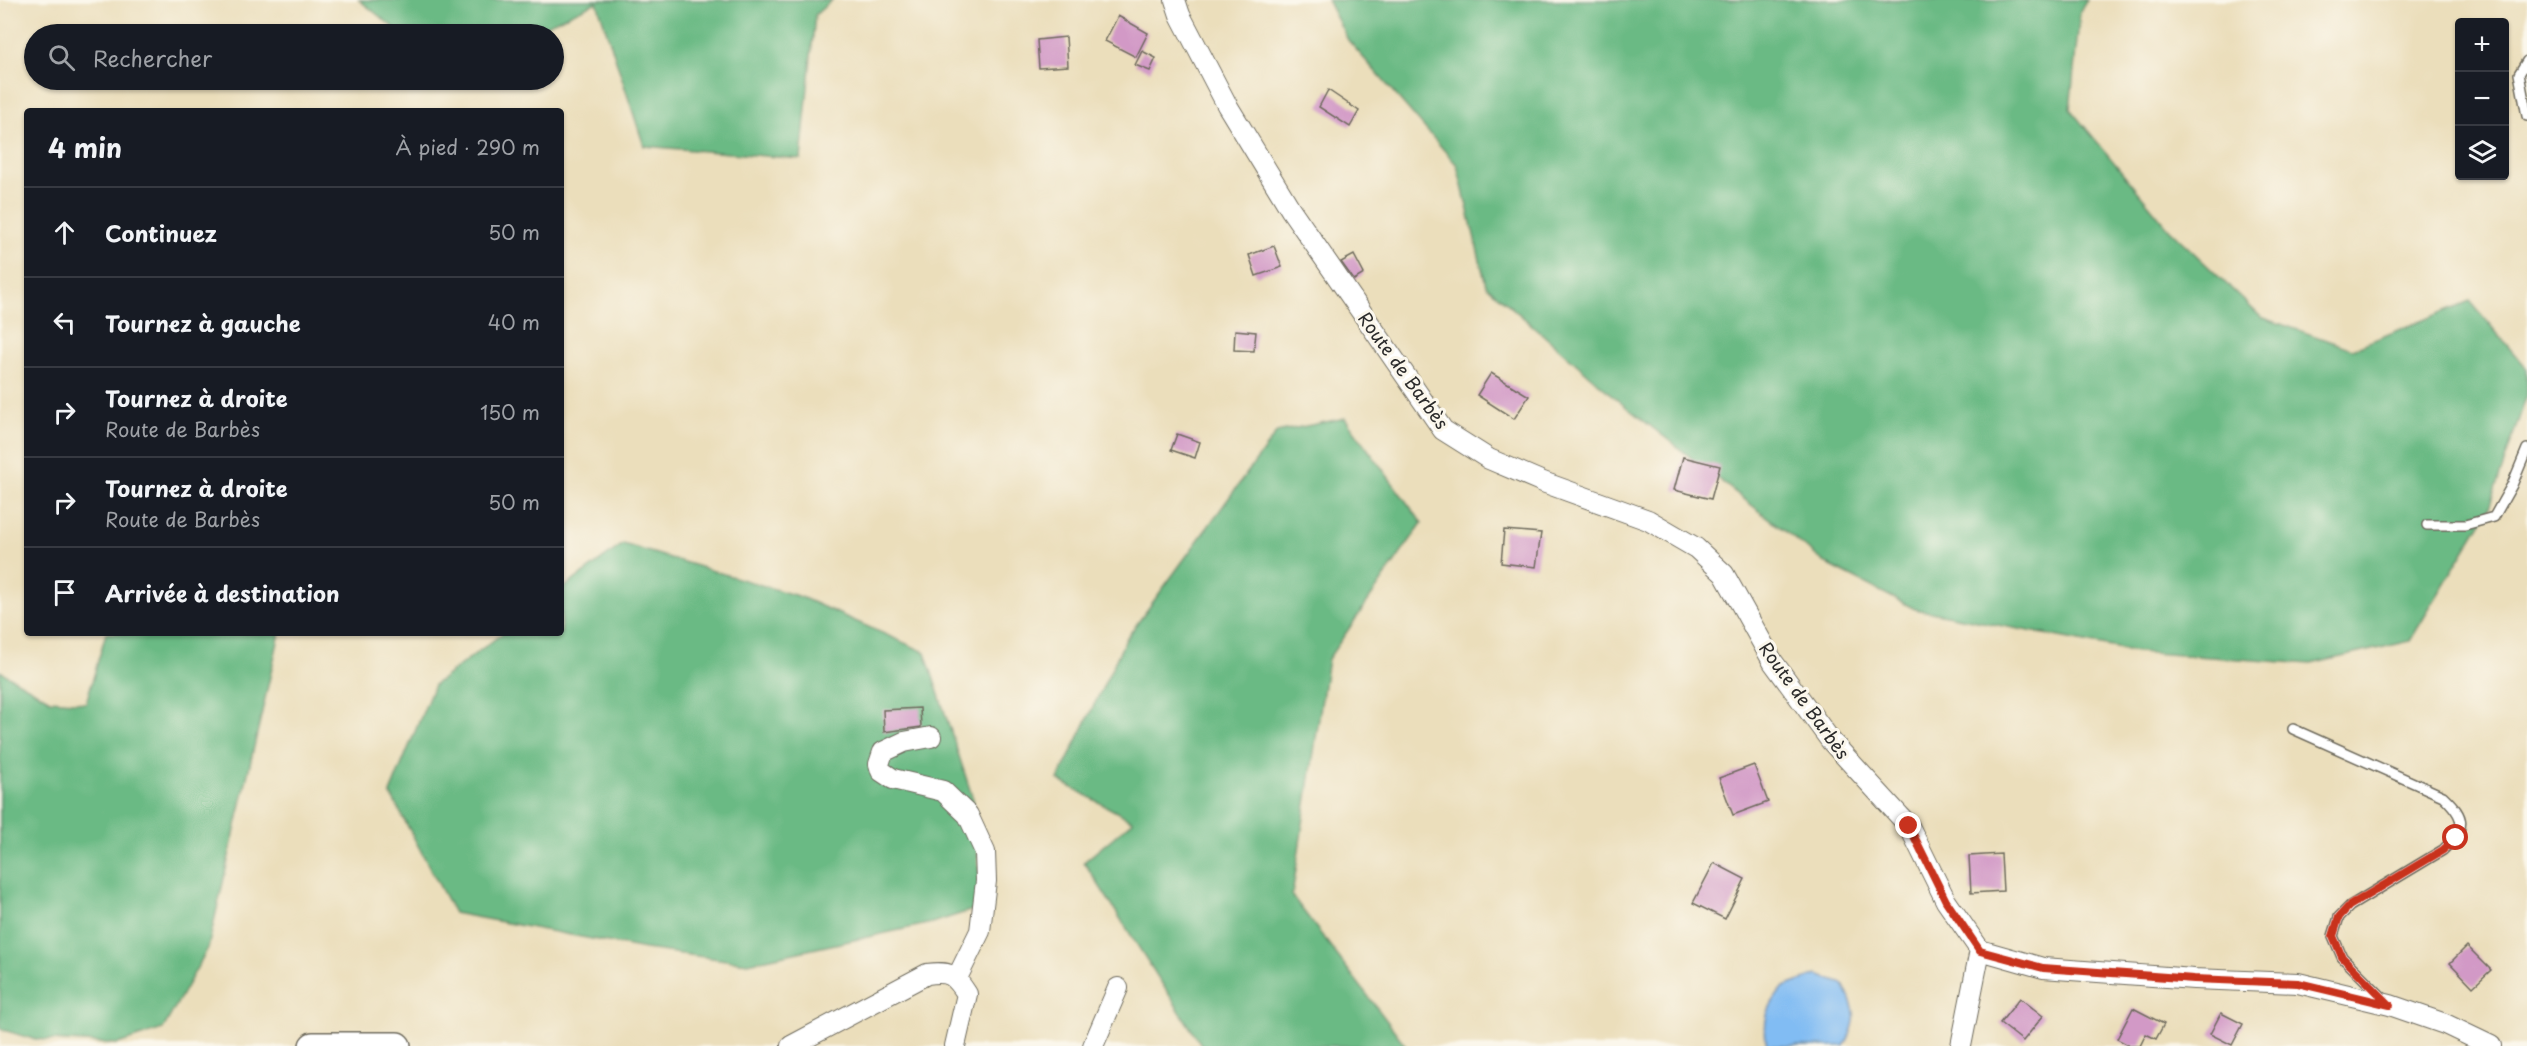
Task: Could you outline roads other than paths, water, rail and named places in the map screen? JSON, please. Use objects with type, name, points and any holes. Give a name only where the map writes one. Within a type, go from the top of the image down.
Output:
[{"type":"main road","points":[[313,1046],[396,1046]]},
{"type":"street","name":"Route de Barbès","points":[[1175,0],[1180,15],[1227,105],[1291,210],[1443,430],[1489,459],[1543,482],[1648,520],[1696,548],[1724,574],[1773,662],[1831,741],[1909,826],[1946,901],[1980,951]]},
{"type":"street","points":[[931,737],[904,742],[882,752],[879,764],[881,771],[892,779],[943,791],[968,814],[985,852],[986,881],[980,931],[957,978]]},
{"type":"street","points":[[1961,1046],[1980,951],[2043,968],[2194,979],[2298,983],[2390,1005],[2445,1024],[2491,1046]]},
{"type":"street","points":[[791,1046],[927,974],[944,972],[957,978],[967,994],[955,1046]]},
{"type":"street","points":[[1093,1046],[1118,988]]},
{"type":"lane","points":[[2527,61],[2519,74],[2527,116]]},
{"type":"lane","points":[[2427,525],[2465,525],[2494,517],[2512,485],[2527,449]]},
{"type":"lane","points":[[2293,729],[2443,796],[2458,810],[2461,824],[2456,838],[2443,850],[2349,906],[2339,917],[2333,936],[2342,957],[2390,1005]]},
{"type":"water","points":[[1817,975],[1843,984],[1853,1007],[1853,1026],[1844,1046],[1767,1046],[1765,1029],[1767,1014],[1778,994],[1784,987]]}]
